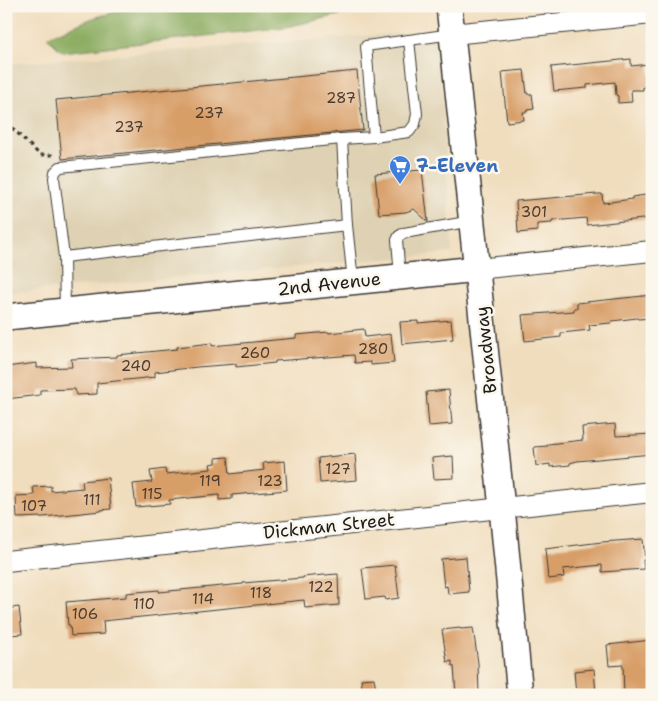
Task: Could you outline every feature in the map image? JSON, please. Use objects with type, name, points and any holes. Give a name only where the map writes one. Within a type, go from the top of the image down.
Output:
[{"type":"street","name":"Broadway","points":[[448,6],[472,220],[520,695]]},
{"type":"street","points":[[452,34],[652,14]]},
{"type":"street","name":"2nd Avenue","points":[[6,317],[652,251]]},
{"type":"street","name":"Dickman Street","points":[[6,561],[652,492]]},
{"type":"lane","points":[[374,136],[366,46],[452,34]]},
{"type":"lane","points":[[65,311],[64,257],[54,178],[55,172],[60,167],[409,132],[415,124],[417,114],[410,40]]},
{"type":"lane","points":[[342,139],[347,225],[354,282]]},
{"type":"lane","points":[[400,277],[397,240],[404,232],[472,220]]},
{"type":"lane","points":[[64,257],[347,225]]},
{"type":"path","points":[[6,122],[40,155],[55,155]]},
{"type":"shaded area","points":[[438,30],[452,253],[6,293],[6,64]]},
{"type":"green space","points":[[138,6],[348,6],[348,13],[286,27],[62,52],[47,37],[93,18]]},
{"type":"building","points":[[631,59],[631,66],[649,64],[651,87],[643,87],[643,90],[631,90],[632,102],[618,103],[615,82],[587,85],[587,88],[554,91],[551,67]]},
{"type":"building","points":[[524,70],[527,94],[532,94],[534,109],[523,112],[524,120],[507,122],[502,72]]},
{"type":"building","points":[[357,71],[363,130],[62,159],[56,100]]},
{"type":"building","name":"7-Eleven","points":[[422,170],[428,222],[414,209],[406,212],[379,214],[375,174]]},
{"type":"building","points":[[602,194],[603,203],[652,194],[652,218],[587,225],[586,218],[552,221],[552,223],[537,224],[537,231],[518,233],[516,201]]},
{"type":"building","points":[[652,295],[652,318],[637,318],[589,325],[590,330],[561,333],[561,337],[525,341],[522,315],[574,311],[574,308],[577,308],[577,303]]},
{"type":"building","points":[[451,320],[453,339],[402,344],[400,322],[418,321],[418,323]]},
{"type":"building","points":[[364,329],[365,337],[391,334],[394,363],[371,365],[371,362],[355,363],[354,355],[275,361],[275,363],[236,367],[236,364],[197,367],[155,372],[155,377],[97,383],[97,394],[76,395],[75,389],[40,390],[40,395],[6,399],[6,367],[37,363],[37,368],[72,367],[71,359],[117,357],[117,355],[177,349],[177,347],[212,343],[212,346],[296,338],[296,335]]},
{"type":"building","points":[[449,390],[452,424],[429,426],[426,392]]},
{"type":"building","points":[[615,424],[616,436],[652,434],[652,454],[577,461],[570,463],[570,465],[550,467],[550,464],[536,466],[534,447],[583,440],[582,427]]},
{"type":"building","points":[[355,454],[357,480],[320,483],[318,458]]},
{"type":"building","points":[[453,456],[454,478],[434,479],[432,458]]},
{"type":"building","points":[[228,457],[230,474],[264,470],[263,463],[285,461],[287,490],[232,495],[232,499],[219,500],[219,495],[169,500],[170,504],[136,507],[133,484],[152,482],[150,471],[165,469],[166,474],[211,469],[210,464],[216,463],[216,458]]},
{"type":"building","points":[[108,478],[111,509],[17,518],[16,496],[34,495],[33,487],[51,486],[51,491],[83,488],[82,481]]},
{"type":"building","points":[[643,539],[644,569],[602,572],[602,565],[563,569],[564,577],[548,579],[545,549]]},
{"type":"building","points":[[466,557],[469,592],[448,594],[447,586],[444,587],[441,559]]},
{"type":"building","points":[[395,565],[399,598],[386,600],[385,597],[366,599],[362,568]]},
{"type":"building","points":[[338,574],[339,605],[305,608],[304,600],[103,621],[104,634],[71,636],[70,625],[68,625],[66,602],[126,597],[126,593],[159,590],[159,592]]},
{"type":"building","points":[[19,607],[22,634],[9,635],[9,632],[6,632],[6,609]]},
{"type":"building","points":[[473,628],[478,663],[479,695],[456,695],[454,666],[452,666],[452,661],[447,662],[442,630]]},
{"type":"building","points":[[652,640],[652,695],[624,695],[623,665],[609,666],[607,645]]},
{"type":"building","points":[[594,669],[596,695],[576,695],[574,671]]},
{"type":"building","points":[[374,678],[377,695],[363,695],[361,679]]},
{"type":"place","name":"7-Eleven","points":[[400,185]]}]
